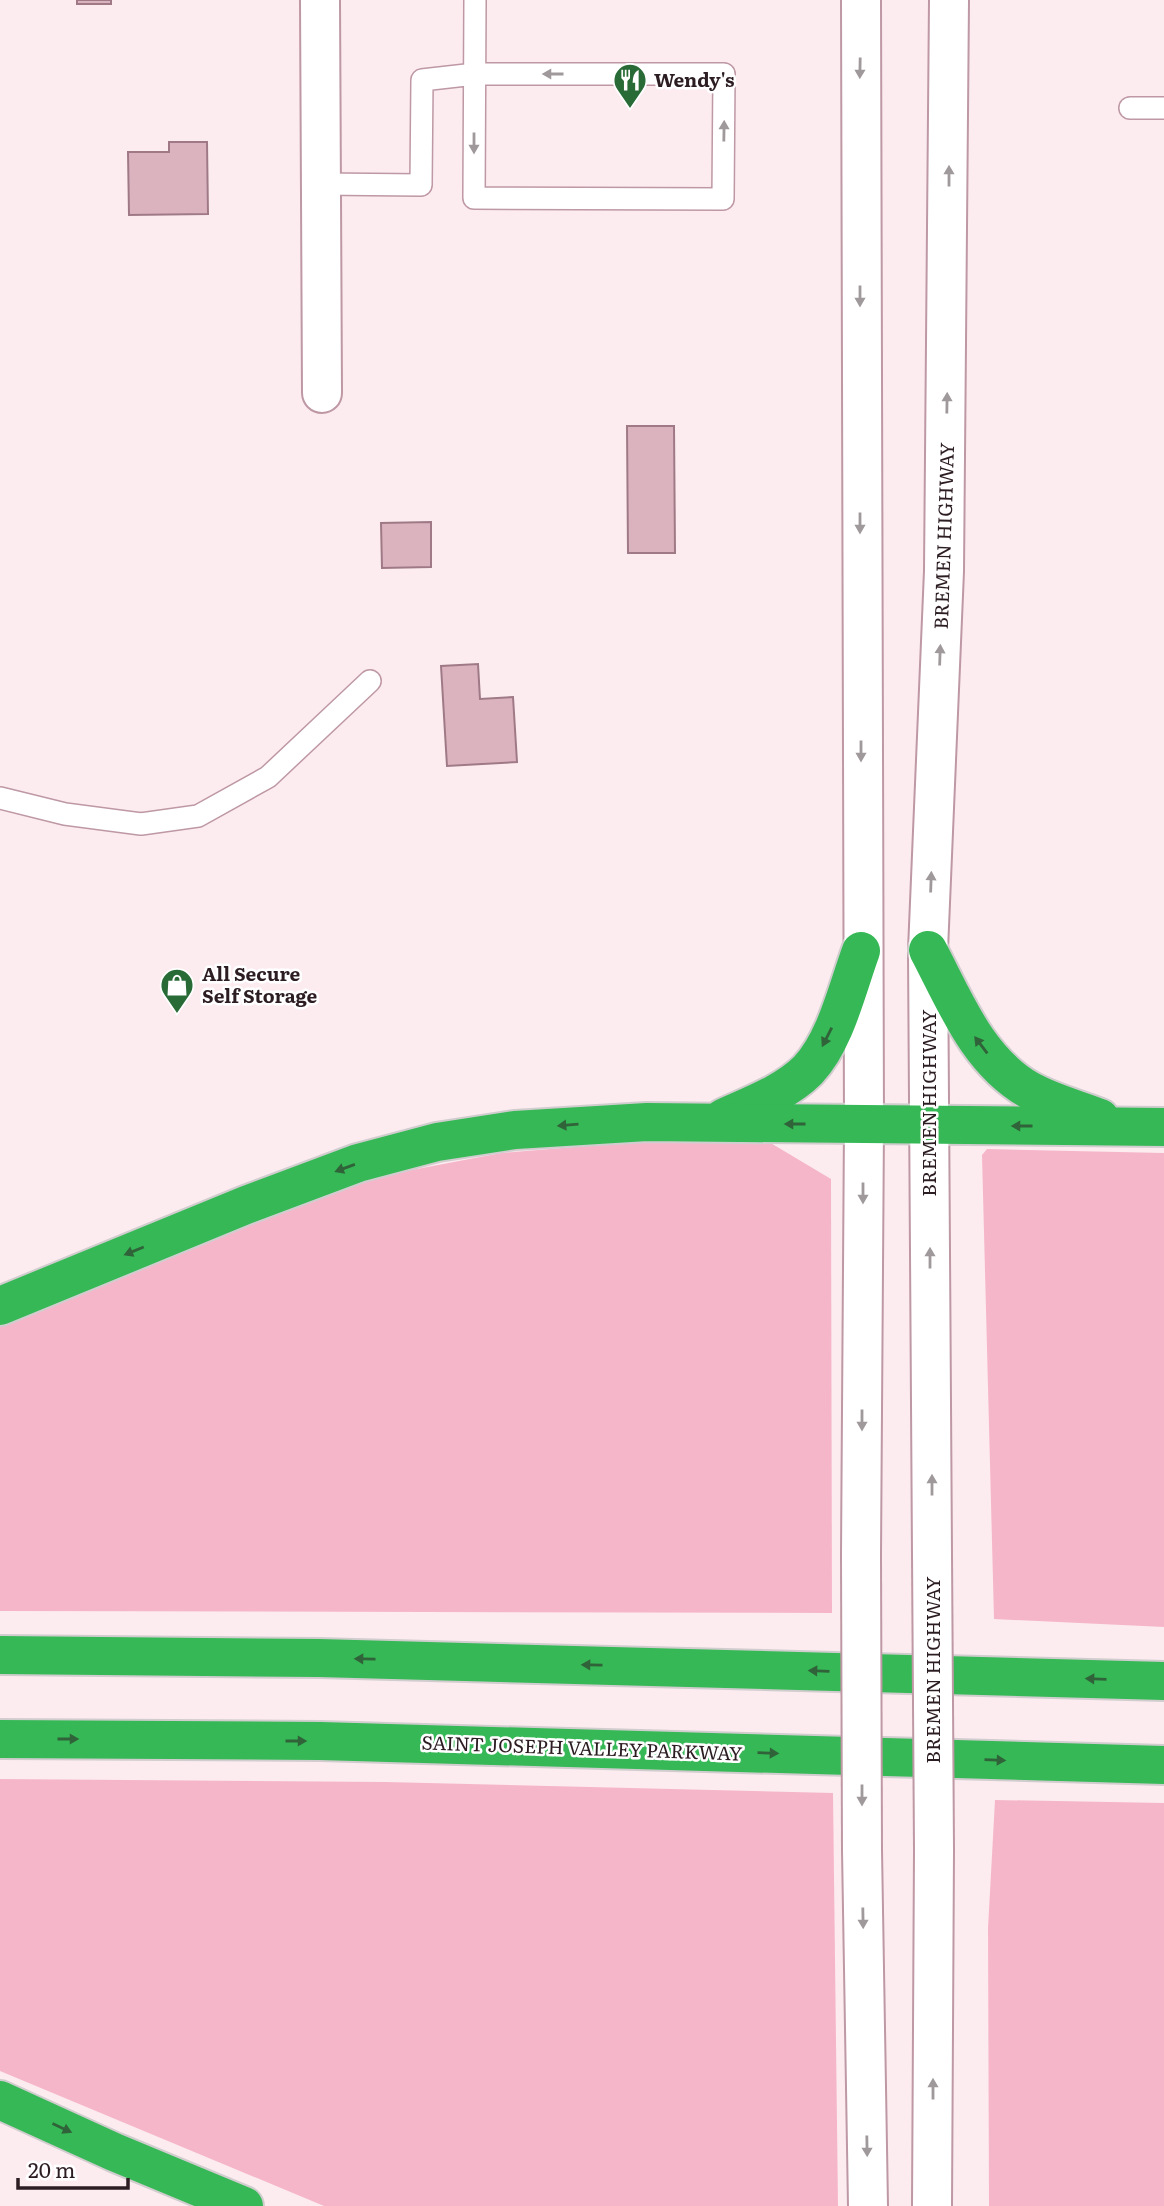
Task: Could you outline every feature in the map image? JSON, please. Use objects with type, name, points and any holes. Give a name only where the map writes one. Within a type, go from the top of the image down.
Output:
[{"type":"highway","points":[[928,950],[975,1039],[998,1066],[1030,1090],[1122,1126]]},
{"type":"highway","points":[[712,1123],[775,1094],[808,1069],[829,1037],[861,951]]},
{"type":"highway","points":[[0,1306],[246,1205],[358,1163],[437,1142],[580,1124],[1164,1127]]},
{"type":"highway","points":[[0,1655],[319,1658],[1164,1681]]},
{"type":"highway","name":"SAINT JOSEPH VALLEY PARKWAY","points":[[0,1739],[320,1741],[1164,1765]]},
{"type":"highway","points":[[0,2100],[114,2152],[244,2206]]},
{"type":"main road","points":[[320,0],[322,393]]},
{"type":"main road","points":[[862,0],[861,951],[864,1125],[860,1555],[868,2206]]},
{"type":"main road","name":"BREMEN HIGHWAY","points":[[932,2206],[934,1850],[928,950],[944,558],[949,0]]},
{"type":"lane","points":[[320,184],[421,185],[422,80],[475,74],[724,74],[723,199],[474,198],[475,74],[475,0]]},
{"type":"lane","points":[[1130,108],[1164,108]]},
{"type":"lane","points":[[0,798],[65,814],[141,824],[198,816],[268,777],[370,681]]},
{"type":"shaded area","points":[[635,1142],[769,1142],[831,1179],[832,1613],[0,1611],[0,1325],[359,1180],[501,1153]]},
{"type":"shaded area","points":[[987,1149],[1164,1153],[1164,1627],[994,1619],[982,1155]]},
{"type":"shaded area","points":[[0,1779],[386,1782],[833,1793],[838,2206],[324,2206],[0,2071]]},
{"type":"shaded area","points":[[995,1800],[1164,1803],[1164,2206],[989,2206],[988,1928]]},
{"type":"building","points":[[77,0],[111,0],[111,4],[77,4]]},
{"type":"building","points":[[169,142],[207,142],[208,214],[129,215],[128,152],[169,152]]},
{"type":"building","points":[[627,426],[674,426],[675,553],[628,553]]},
{"type":"building","points":[[431,522],[431,567],[382,568],[381,523]]},
{"type":"building","points":[[478,664],[480,699],[513,697],[517,762],[447,766],[441,666]]},
{"type":"place","name":"Wendy's","points":[[630,110]]},
{"type":"place","name":"All Secure Self Storage","points":[[177,1015]]}]
